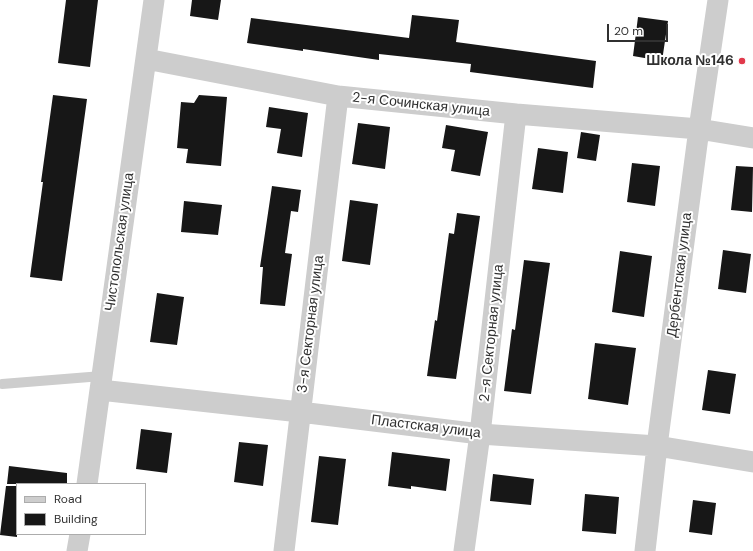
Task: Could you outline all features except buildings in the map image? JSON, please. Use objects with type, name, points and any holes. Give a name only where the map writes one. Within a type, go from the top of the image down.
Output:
[{"type":"street","name":"Чистопольская улица","points":[[87,483],[154,0]]},
{"type":"street","name":"Дербентская улица","points":[[645,551],[657,446],[699,129],[718,0]]},
{"type":"street","name":"2-я Сочинская улица","points":[[146,59],[338,96],[516,114],[699,129],[753,138]]},
{"type":"street","name":"3-я Секторная улица","points":[[284,551],[338,96]]},
{"type":"street","name":"2-я Секторная улица","points":[[464,551],[480,434],[516,114]]},
{"type":"street","name":"Пластская улица","points":[[101,384],[300,412],[480,434],[657,446],[753,462]]},
{"type":"street","points":[[77,551],[80,535]]},
{"type":"lane","points":[[2,384],[101,384]]},
{"type":"place","name":"Школа №146","points":[[742,61]]}]
